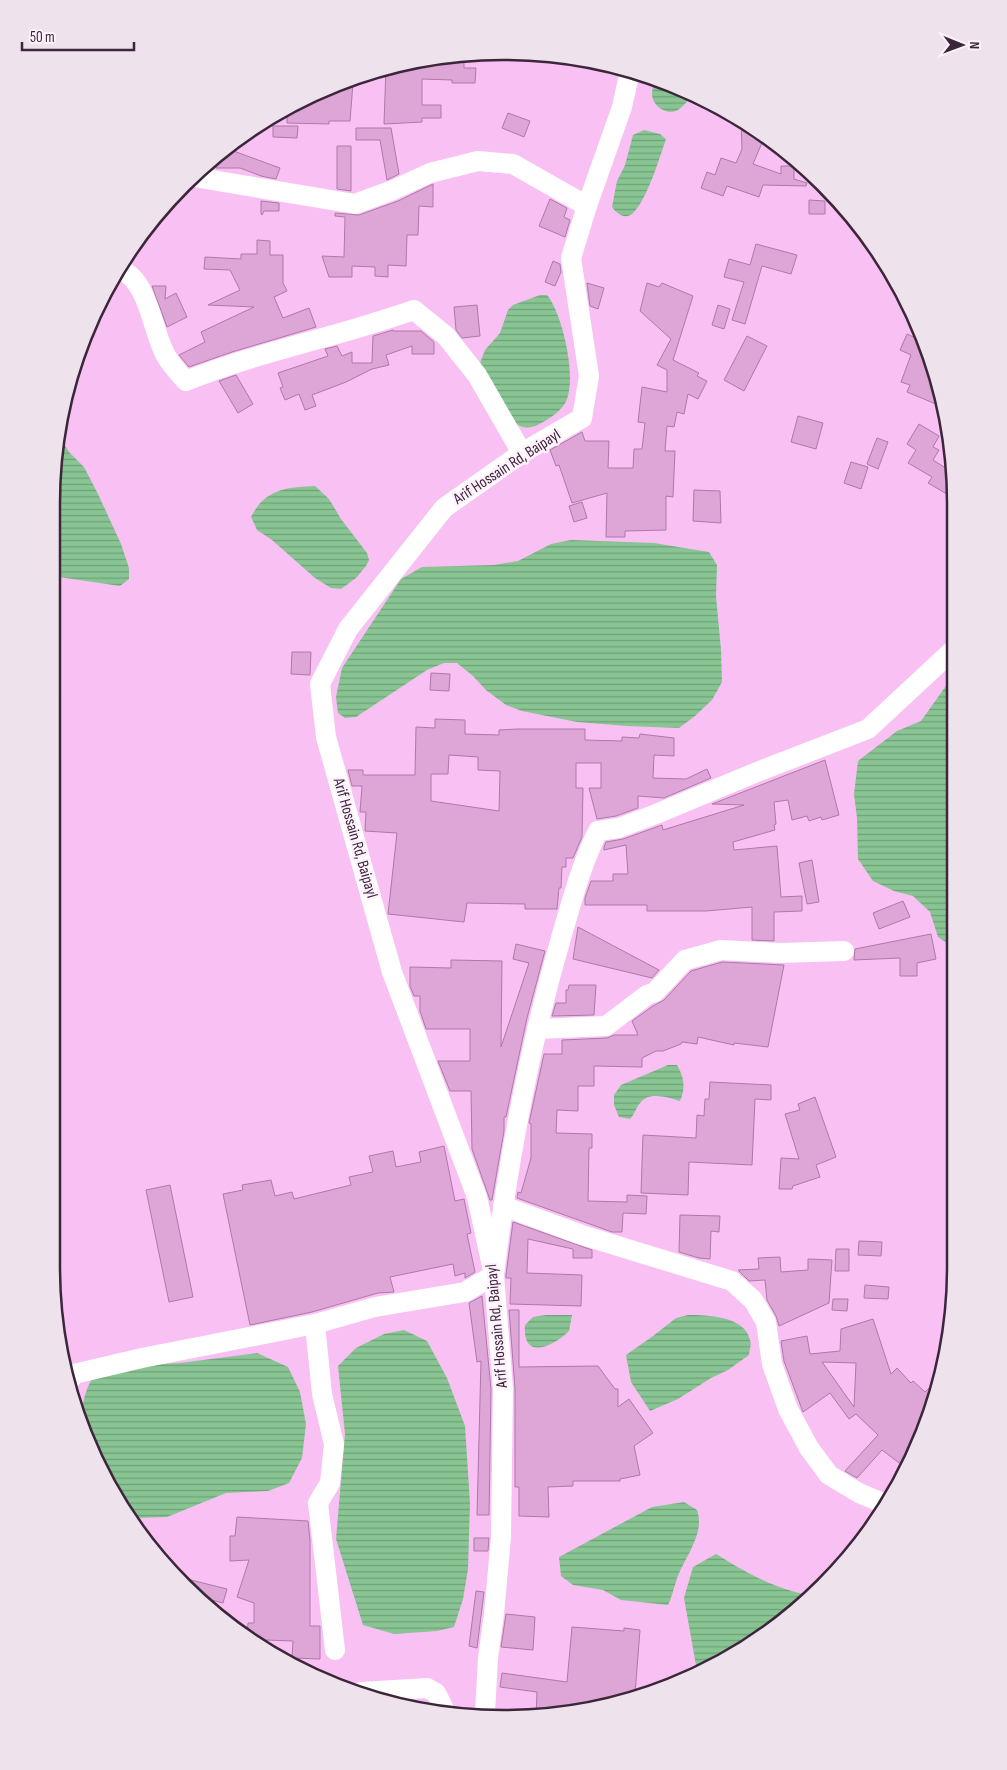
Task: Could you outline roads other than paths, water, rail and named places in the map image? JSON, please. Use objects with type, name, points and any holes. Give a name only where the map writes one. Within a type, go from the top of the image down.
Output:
[{"type":"street","name":"Arif Hossain Rd, Baipayl","points":[[485,1709],[488,1658],[501,1537],[503,1389],[494,1275],[477,1197],[392,972],[326,737],[320,684],[348,628],[444,508],[522,453],[582,418],[589,376],[570,258],[622,107],[628,78]]},
{"type":"street","points":[[202,178],[355,204],[393,190],[430,173],[478,161],[512,164],[587,206]]},
{"type":"street","points":[[126,271],[142,289],[165,354],[186,382],[268,352],[414,310],[446,336],[477,375],[522,453]]},
{"type":"street","points":[[74,1375],[142,1358],[315,1324],[375,1307],[465,1292],[494,1275],[516,1122],[537,1029],[548,983],[585,856],[598,830],[619,828],[868,729],[947,656]]},
{"type":"street","points":[[537,1029],[606,1026],[646,995],[654,992],[677,966],[691,957],[721,950],[780,953],[844,951]]},
{"type":"street","points":[[503,1206],[582,1235],[732,1281],[753,1300],[766,1322],[772,1364],[788,1409],[809,1448],[829,1475],[859,1493],[879,1501]]},
{"type":"street","points":[[315,1324],[322,1394],[334,1444],[330,1483],[318,1503],[335,1650]]},
{"type":"street","points":[[377,1691],[427,1688],[436,1693],[442,1705]]}]
